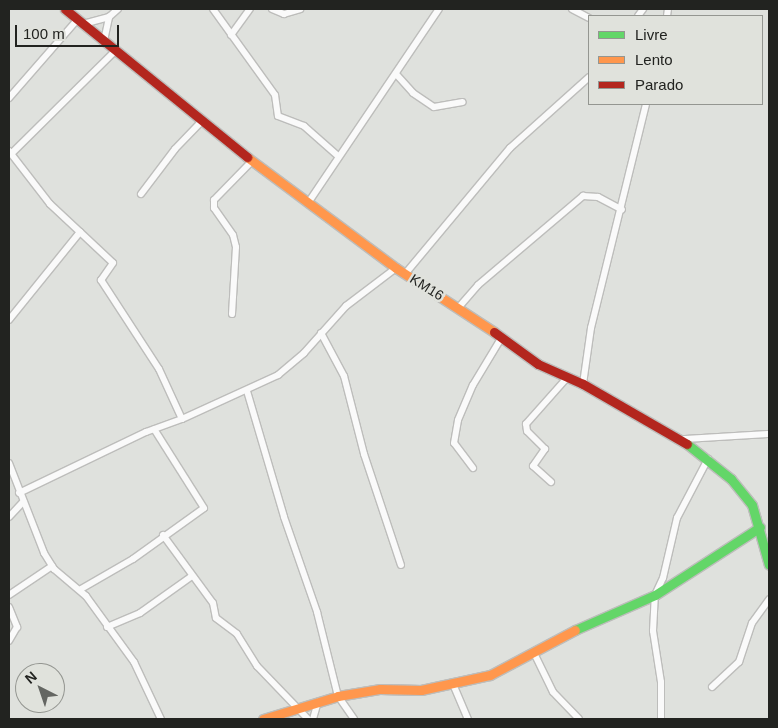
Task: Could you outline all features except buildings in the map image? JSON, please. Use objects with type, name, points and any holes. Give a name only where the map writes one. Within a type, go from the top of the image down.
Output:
[{"type":"street","name":"KM16","points":[[65,9],[252,161],[396,268],[459,307],[538,364],[566,379],[583,384],[684,439],[743,492],[760,527],[769,565]]},
{"type":"street","points":[[9,98],[81,22],[109,17],[118,9]]},
{"type":"street","points":[[213,9],[275,95],[278,116],[304,126],[338,156]]},
{"type":"street","points":[[231,35],[250,9]]},
{"type":"street","points":[[272,9],[284,14],[300,9]]},
{"type":"street","points":[[308,203],[439,9]]},
{"type":"street","points":[[572,9],[582,11]]},
{"type":"street","points":[[104,40],[109,17]]},
{"type":"street","points":[[116,50],[10,153],[44,196],[113,263],[101,280],[159,368],[182,419]]},
{"type":"street","points":[[396,74],[413,93],[434,107],[463,102]]},
{"type":"street","points":[[405,274],[510,148],[588,78]]},
{"type":"street","points":[[583,384],[591,328],[622,210],[646,105]]},
{"type":"street","points":[[141,194],[175,148],[202,121]]},
{"type":"street","points":[[232,314],[236,247],[233,235],[214,208],[214,200],[252,161]]},
{"type":"street","points":[[459,307],[478,285],[583,196],[598,197],[622,210]]},
{"type":"street","points":[[9,320],[80,232]]},
{"type":"street","points":[[20,492],[154,429],[248,391],[292,365],[346,306],[396,268]]},
{"type":"street","points":[[321,333],[344,376],[364,454],[401,565]]},
{"type":"street","points":[[473,468],[454,444],[458,420],[473,385],[502,337]]},
{"type":"street","points":[[551,482],[533,466],[544,449],[527,431],[526,424],[566,379]]},
{"type":"street","points":[[248,391],[284,517],[317,612],[338,696],[354,719]]},
{"type":"street","points":[[81,589],[133,559],[163,535],[204,508],[154,429]]},
{"type":"street","points":[[684,439],[769,434]]},
{"type":"street","points":[[661,719],[660,682],[653,631],[655,595],[663,578],[681,509],[708,459]]},
{"type":"street","points":[[9,464],[36,538],[52,566],[81,589],[134,662],[161,719]]},
{"type":"street","points":[[9,517],[23,502]]},
{"type":"street","points":[[263,719],[338,696],[380,689],[420,690],[490,675],[581,626],[655,595],[760,527]]},
{"type":"street","points":[[163,535],[213,603],[216,618],[237,634],[257,666],[308,719]]},
{"type":"street","points":[[9,595],[52,566]]},
{"type":"street","points":[[107,627],[140,613],[192,576]]},
{"type":"street","points":[[712,687],[739,662],[752,623],[769,600]]},
{"type":"street","points":[[9,608],[17,627],[9,641]]},
{"type":"street","points":[[534,653],[553,692],[579,719]]},
{"type":"street","points":[[453,684],[468,719]]},
{"type":"street","points":[[314,719],[318,702]]},
{"type":"traffic: fast","points":[[687,444],[731,479],[752,505],[769,565]]},
{"type":"traffic: fast","points":[[575,630],[655,595],[760,527]]},
{"type":"traffic: slow","points":[[247,157],[396,268],[494,332]]},
{"type":"traffic: slow","points":[[263,719],[338,696],[380,689],[421,690],[490,675],[575,630]]},
{"type":"traffic: jam","points":[[65,9],[247,157]]},
{"type":"traffic: jam","points":[[494,332],[538,364],[583,384],[687,444]]}]
